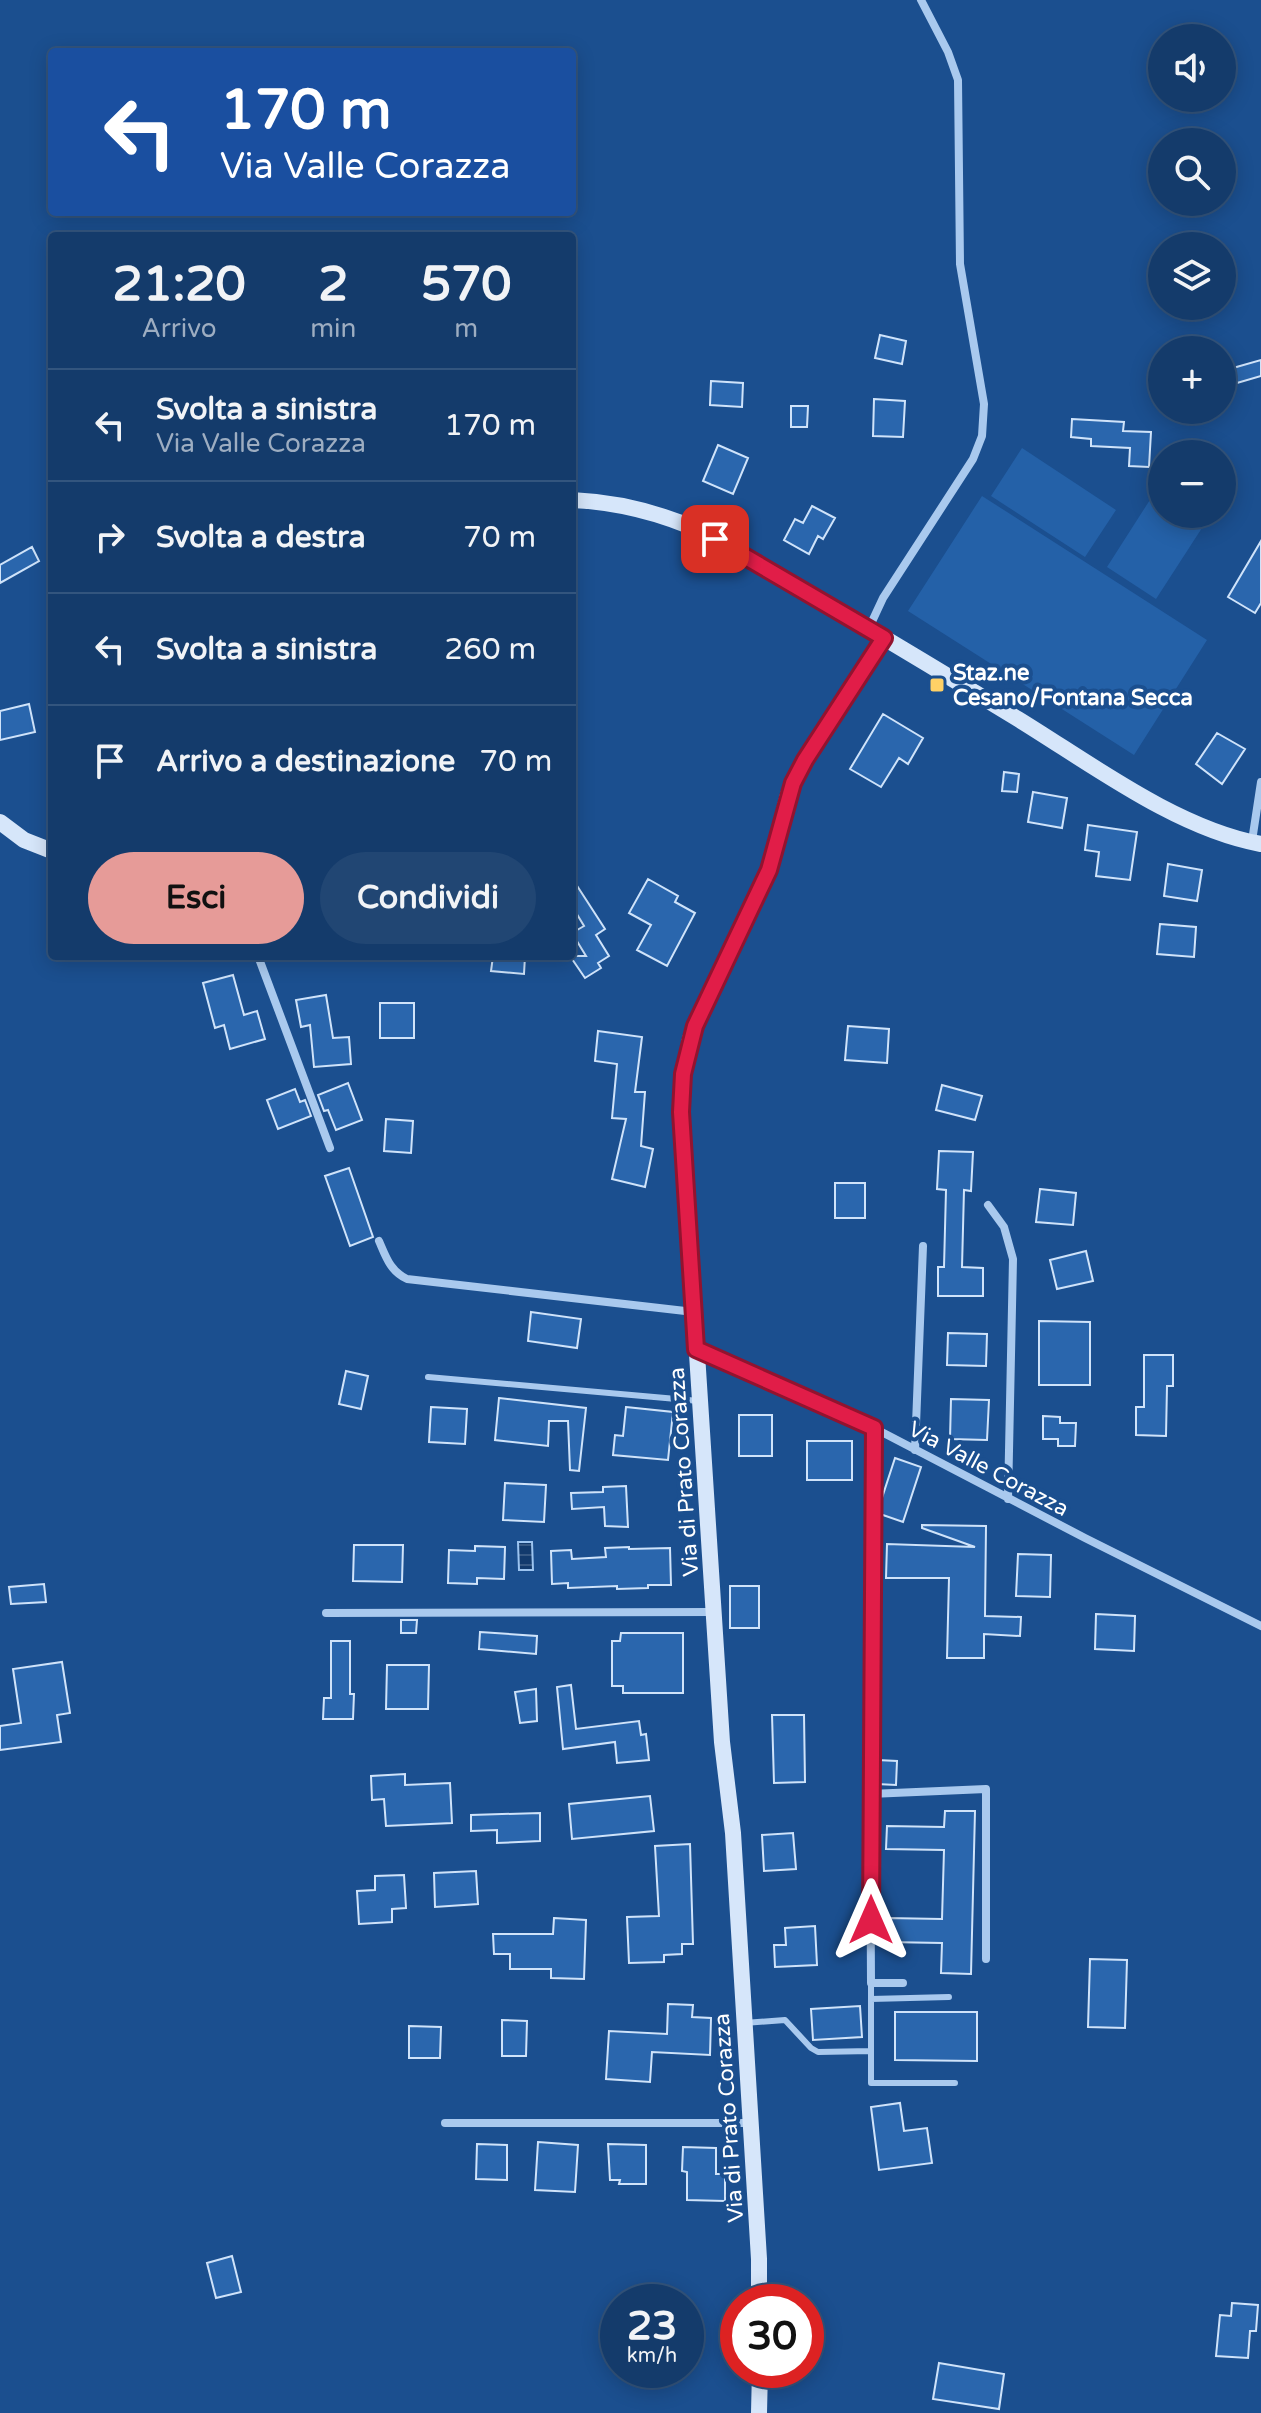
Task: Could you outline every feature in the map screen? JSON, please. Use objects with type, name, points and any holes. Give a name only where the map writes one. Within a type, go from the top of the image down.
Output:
[{"type":"street","points":[[869,628],[883,598],[973,459],[984,421],[980,373],[960,264],[958,80],[948,52],[921,0]]},
{"type":"street","points":[[576,500],[614,504],[676,520],[703,532],[869,628],[1145,797],[1217,832],[1256,843],[1261,782]]},
{"type":"street","name":"Via di Prato Corazza","points":[[758,2284],[733,1833],[722,1742],[681,1112],[683,1074],[690,1039],[707,996],[769,870],[788,795],[799,771],[884,638]]},
{"type":"street","points":[[0,822],[24,840],[48,849]]},
{"type":"street","points":[[260,960],[330,1148]]},
{"type":"street","points":[[988,1205],[1004,1227],[1013,1259],[1008,1499]]},
{"type":"street","points":[[379,1241],[390,1266],[407,1279],[694,1312]]},
{"type":"street","points":[[915,1450],[923,1246]]},
{"type":"street","name":"Via Valle Corazza","points":[[696,1349],[874,1428],[1261,1626]]},
{"type":"street","points":[[874,1428],[871,1983],[903,1983]]},
{"type":"street","points":[[326,1613],[715,1612]]},
{"type":"street","points":[[870,1794],[986,1789],[986,1959]]},
{"type":"street","points":[[445,2123],[750,2123]]},
{"type":"street","points":[[759,2413],[760,2388]]},
{"type":"lane","points":[[428,1377],[700,1401]]},
{"type":"lane","points":[[871,1983],[871,2083],[955,2083]]},
{"type":"lane","points":[[871,1999],[949,1997]]},
{"type":"lane","points":[[744,2023],[785,2020],[818,2052],[871,2051]]},
{"type":"shaded area","points":[[1022,448],[1116,510],[1085,557],[991,496]]},
{"type":"shaded area","points":[[982,496],[1207,640],[1134,755],[908,611]]},
{"type":"shaded area","points":[[1148,503],[1148,528],[1202,528],[1156,599],[1107,567]]},
{"type":"shaded area","points":[[518,1542],[532,1542],[533,1570],[519,1570]]},
{"type":"building","points":[[880,335],[906,341],[902,364],[875,358]]},
{"type":"building","points":[[1261,360],[1261,376],[1237,383],[1236,367]]},
{"type":"building","points":[[711,381],[743,383],[742,407],[710,405]]},
{"type":"building","points":[[874,399],[905,401],[903,437],[873,436]]},
{"type":"building","points":[[791,406],[808,406],[807,427],[791,427]]},
{"type":"building","points":[[1072,419],[1124,422],[1123,431],[1151,432],[1148,467],[1129,466],[1130,448],[1091,446],[1091,439],[1071,437]]},
{"type":"building","points":[[718,445],[748,458],[733,494],[703,481]]},
{"type":"building","points":[[812,506],[835,518],[823,539],[818,536],[809,554],[784,540],[795,519],[803,523]]},
{"type":"building","points":[[1261,541],[1261,603],[1255,613],[1228,597]]},
{"type":"building","points":[[32,547],[39,561],[0,583],[0,565]]},
{"type":"building","points":[[29,704],[35,732],[0,740],[0,711]]},
{"type":"building","points":[[883,714],[923,738],[908,764],[899,758],[881,787],[850,769]]},
{"type":"building","points":[[1217,733],[1245,749],[1222,784],[1196,764]]},
{"type":"building","points":[[1004,772],[1019,774],[1017,792],[1002,791]]},
{"type":"building","points":[[1033,792],[1067,798],[1062,828],[1028,822]]},
{"type":"building","points":[[1088,825],[1137,832],[1130,880],[1096,876],[1099,852],[1085,850]]},
{"type":"building","points":[[1168,864],[1202,870],[1197,901],[1164,896]]},
{"type":"building","points":[[648,879],[678,896],[675,902],[695,913],[667,966],[637,950],[651,925],[629,913]]},
{"type":"building","points":[[576,884],[605,929],[596,935],[609,956],[598,963],[601,968],[585,978],[573,960],[576,960],[576,956],[586,956],[576,940],[576,931],[584,926],[576,913]]},
{"type":"building","points":[[1160,924],[1196,927],[1194,957],[1157,954]]},
{"type":"building","points":[[492,960],[525,960],[524,974],[491,971]]},
{"type":"building","points":[[233,975],[244,1015],[257,1011],[265,1039],[230,1049],[224,1025],[215,1028],[203,983]]},
{"type":"building","points":[[326,995],[333,1038],[349,1037],[351,1064],[314,1067],[310,1025],[301,1027],[296,1000]]},
{"type":"building","points":[[380,1003],[414,1003],[414,1038],[380,1038]]},
{"type":"building","points":[[848,1026],[889,1029],[887,1063],[845,1060]]},
{"type":"building","points":[[598,1031],[642,1037],[635,1092],[645,1092],[641,1146],[653,1149],[645,1187],[612,1179],[626,1119],[612,1118],[617,1064],[595,1061]]},
{"type":"building","points":[[348,1083],[362,1120],[336,1130],[318,1095]]},
{"type":"building","points":[[942,1085],[982,1096],[975,1120],[936,1110]]},
{"type":"building","points":[[295,1089],[300,1102],[305,1100],[311,1116],[278,1129],[267,1100]]},
{"type":"building","points":[[386,1119],[413,1121],[411,1153],[384,1151]]},
{"type":"building","points":[[939,1151],[973,1152],[971,1191],[964,1190],[962,1267],[983,1268],[983,1296],[938,1296],[938,1267],[944,1267],[946,1190],[937,1189]]},
{"type":"building","points":[[349,1168],[373,1237],[350,1246],[325,1176]]},
{"type":"building","points":[[835,1183],[865,1183],[865,1218],[835,1218]]},
{"type":"building","points":[[1040,1189],[1076,1193],[1073,1225],[1036,1222]]},
{"type":"building","points":[[1086,1251],[1093,1281],[1057,1289],[1050,1260]]},
{"type":"building","points":[[531,1312],[581,1319],[577,1348],[528,1341]]},
{"type":"building","points":[[1039,1321],[1090,1322],[1090,1385],[1039,1385]]},
{"type":"building","points":[[948,1333],[987,1334],[986,1366],[947,1365]]},
{"type":"building","points":[[1144,1355],[1173,1355],[1173,1386],[1167,1386],[1166,1436],[1136,1435],[1136,1407],[1144,1407]]},
{"type":"building","points":[[346,1371],[368,1376],[361,1409],[339,1404]]},
{"type":"building","points":[[499,1398],[586,1408],[579,1471],[570,1470],[568,1421],[549,1421],[548,1446],[495,1440]]},
{"type":"building","points":[[951,1399],[989,1400],[987,1440],[950,1439]]},
{"type":"building","points":[[431,1407],[467,1409],[465,1444],[429,1442]]},
{"type":"building","points":[[626,1407],[673,1412],[668,1460],[613,1455],[615,1435],[623,1436]]},
{"type":"building","points":[[739,1415],[772,1415],[772,1456],[739,1456]]},
{"type":"building","points":[[1043,1416],[1060,1417],[1060,1423],[1076,1423],[1075,1446],[1058,1446],[1058,1439],[1043,1439]]},
{"type":"building","points":[[807,1441],[852,1441],[852,1480],[807,1480]]},
{"type":"building","points":[[895,1458],[921,1467],[903,1522],[880,1514],[880,1504]]},
{"type":"building","points":[[505,1483],[546,1485],[544,1522],[503,1520]]},
{"type":"building","points":[[626,1486],[628,1527],[605,1526],[604,1507],[572,1509],[571,1493],[603,1492],[603,1487]]},
{"type":"building","points":[[922,1525],[986,1526],[985,1616],[1021,1617],[1020,1636],[984,1634],[984,1658],[947,1658],[949,1578],[886,1578],[887,1544],[975,1547],[922,1528]]},
{"type":"building","points":[[354,1545],[403,1545],[402,1582],[353,1581]]},
{"type":"building","points":[[475,1546],[505,1547],[504,1579],[477,1578],[477,1584],[448,1583],[449,1550],[475,1551]]},
{"type":"building","points":[[605,1548],[670,1548],[671,1585],[617,1589],[617,1586],[568,1588],[568,1583],[552,1584],[551,1551],[571,1550],[572,1559],[606,1557]]},
{"type":"building","points":[[1018,1554],[1051,1555],[1050,1597],[1016,1596]]},
{"type":"building","points":[[44,1584],[46,1602],[11,1604],[9,1587]]},
{"type":"building","points":[[730,1586],[759,1586],[759,1628],[730,1628]]},
{"type":"building","points":[[1096,1614],[1135,1616],[1134,1651],[1095,1649]]},
{"type":"building","points":[[401,1620],[417,1620],[416,1633],[401,1633]]},
{"type":"building","points":[[480,1632],[537,1636],[536,1654],[479,1649]]},
{"type":"building","points":[[621,1633],[683,1633],[683,1693],[623,1693],[623,1686],[612,1686],[612,1641],[620,1641]]},
{"type":"building","points":[[331,1641],[350,1641],[353,1719],[323,1719],[324,1698],[331,1698]]},
{"type":"building","points":[[62,1662],[70,1713],[57,1715],[61,1742],[0,1750],[0,1726],[21,1723],[13,1669]]},
{"type":"building","points":[[387,1665],[429,1665],[428,1709],[386,1709]]},
{"type":"building","points":[[571,1685],[576,1729],[639,1721],[641,1735],[646,1734],[649,1760],[617,1763],[615,1742],[563,1749],[557,1687]]},
{"type":"building","points":[[536,1689],[537,1721],[520,1723],[515,1692]]},
{"type":"building","points":[[772,1715],[804,1715],[805,1782],[774,1783]]},
{"type":"building","points":[[877,1760],[897,1761],[896,1785],[877,1784]]},
{"type":"building","points":[[405,1774],[405,1785],[450,1783],[452,1823],[386,1826],[384,1799],[372,1800],[371,1776]]},
{"type":"building","points":[[650,1796],[654,1831],[572,1839],[569,1804]]},
{"type":"building","points":[[945,1811],[975,1811],[971,1974],[941,1973],[942,1943],[887,1942],[887,1918],[942,1919],[944,1850],[886,1849],[887,1826],[944,1827]]},
{"type":"building","points":[[540,1813],[540,1841],[497,1843],[497,1830],[471,1831],[471,1815]]},
{"type":"building","points":[[793,1833],[796,1869],[764,1871],[762,1835]]},
{"type":"building","points":[[690,1844],[693,1944],[682,1944],[682,1954],[664,1955],[664,1962],[629,1963],[627,1917],[659,1916],[655,1846]]},
{"type":"building","points":[[476,1871],[478,1904],[435,1907],[434,1873]]},
{"type":"building","points":[[404,1875],[406,1908],[392,1909],[392,1922],[359,1924],[357,1891],[375,1890],[375,1876]]},
{"type":"building","points":[[554,1918],[586,1920],[584,1979],[551,1978],[551,1969],[510,1969],[510,1954],[494,1954],[493,1934],[553,1934]]},
{"type":"building","points":[[815,1926],[817,1965],[775,1967],[774,1945],[786,1945],[785,1928]]},
{"type":"building","points":[[1090,1959],[1127,1960],[1125,2028],[1088,2027]]},
{"type":"building","points":[[668,2004],[693,2005],[692,2017],[711,2018],[710,2055],[652,2052],[650,2082],[606,2079],[609,2031],[667,2034]]},
{"type":"building","points":[[860,2006],[862,2037],[813,2040],[811,2009]]},
{"type":"building","points":[[895,2012],[977,2012],[977,2061],[895,2060]]},
{"type":"building","points":[[502,2020],[527,2021],[526,2056],[502,2056]]},
{"type":"building","points":[[409,2026],[441,2027],[440,2058],[409,2058]]},
{"type":"building","points":[[900,2103],[904,2131],[927,2128],[932,2163],[879,2170],[871,2107]]},
{"type":"building","points":[[538,2142],[578,2145],[575,2192],[535,2190]]},
{"type":"building","points":[[477,2144],[507,2145],[507,2180],[476,2179]]},
{"type":"building","points":[[608,2144],[646,2145],[646,2184],[619,2184],[620,2180],[610,2180]]},
{"type":"building","points":[[683,2147],[716,2148],[716,2174],[725,2174],[725,2201],[687,2200],[687,2172],[682,2171]]},
{"type":"building","points":[[232,2256],[241,2292],[216,2298],[207,2263]]},
{"type":"building","points":[[1232,2303],[1258,2305],[1256,2331],[1250,2331],[1248,2358],[1216,2356],[1220,2315],[1231,2316]]},
{"type":"building","points":[[939,2363],[1004,2374],[999,2409],[933,2399]]},
{"type":"place","name":"Staz.ne Cesano/Fontana Secca","points":[[937,685]]},
{"type":"route","points":[[715,539],[884,638],[793,783],[769,870],[707,996],[690,1039],[683,1074],[681,1112],[696,1349],[874,1428],[871,1920]]}]
